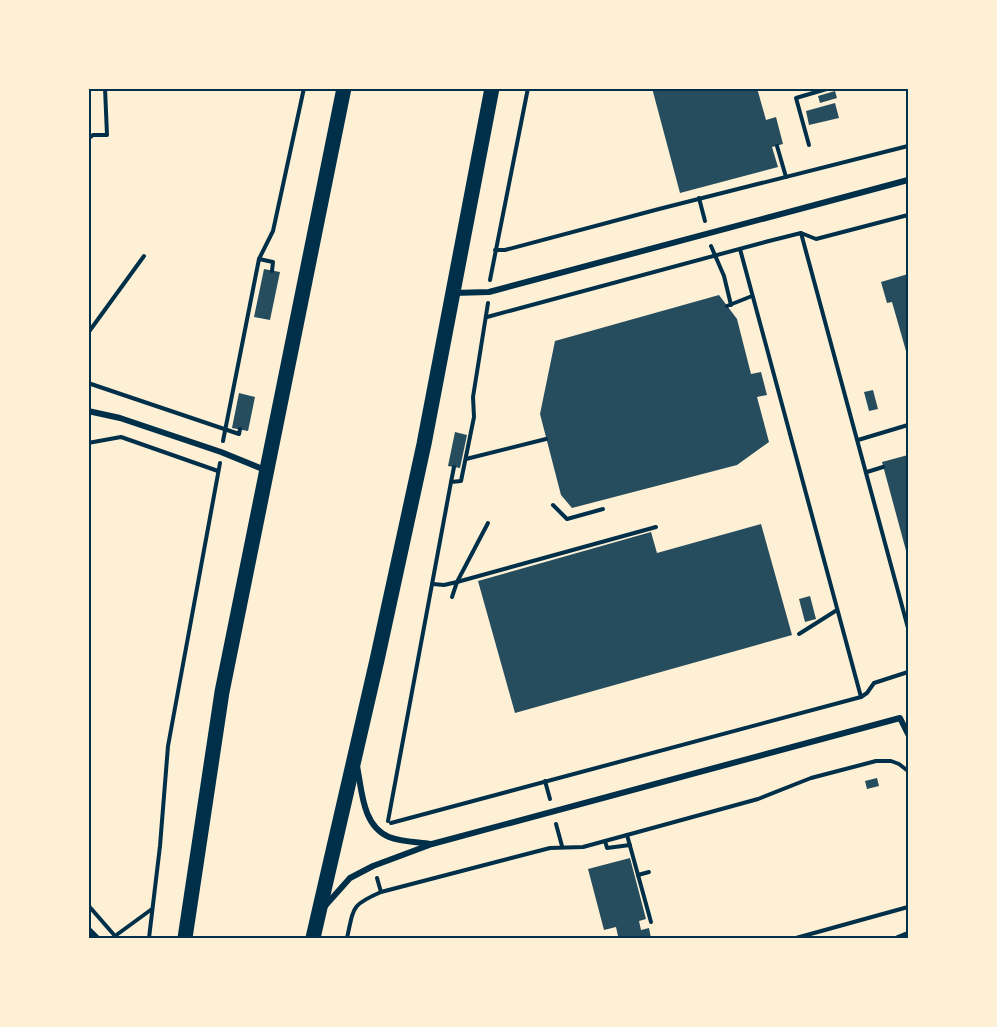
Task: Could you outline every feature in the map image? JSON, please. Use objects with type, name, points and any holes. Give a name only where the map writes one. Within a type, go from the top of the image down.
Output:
[{"type":"main road","points":[[185,939],[222,692],[344,88]]},
{"type":"main road","points":[[312,939],[424,444],[492,88]]},
{"type":"street","points":[[453,293],[489,292],[909,180]]},
{"type":"street","points":[[88,411],[120,418],[266,470]]},
{"type":"street","points":[[317,915],[350,878],[373,866],[432,844],[900,718],[909,734]]},
{"type":"street","points":[[355,756],[366,811],[373,825],[390,838],[432,844]]},
{"type":"street","points":[[88,929],[98,939]]},
{"type":"street","points":[[897,939],[909,934]]},
{"type":"path","points":[[88,139],[93,135],[107,135],[105,88]]},
{"type":"path","points":[[149,939],[160,846],[168,746],[225,431],[259,259],[273,231],[304,88]]},
{"type":"path","points":[[451,482],[461,481],[466,459],[474,417],[473,397],[487,317],[495,250],[528,88]]},
{"type":"path","points":[[809,145],[796,98],[830,88]]},
{"type":"path","points":[[777,146],[786,177]]},
{"type":"path","points":[[495,250],[506,250],[909,146]]},
{"type":"path","points":[[487,317],[714,255],[801,234],[816,239],[909,215]]},
{"type":"path","points":[[801,234],[909,628]]},
{"type":"path","points":[[740,249],[861,697]]},
{"type":"path","points":[[714,255],[723,276],[729,305],[753,296]]},
{"type":"path","points":[[88,333],[144,256]]},
{"type":"path","points":[[259,259],[273,262],[272,271]]},
{"type":"path","points":[[88,383],[206,422],[225,431],[239,434],[240,429]]},
{"type":"path","points":[[858,440],[909,425]]},
{"type":"path","points":[[88,444],[122,436],[218,471]]},
{"type":"path","points":[[466,459],[546,439]]},
{"type":"path","points":[[454,467],[387,825],[861,697],[867,693],[874,682],[909,672]]},
{"type":"path","points":[[867,472],[883,468]]},
{"type":"path","points":[[553,505],[567,519],[603,509]]},
{"type":"path","points":[[452,597],[457,582],[488,523]]},
{"type":"path","points":[[433,584],[444,585],[457,582],[656,527]]},
{"type":"path","points":[[799,634],[837,610]]},
{"type":"path","points":[[347,939],[354,908],[362,900],[381,892],[550,848],[583,847],[758,799],[811,778],[884,759],[899,764],[909,771]]},
{"type":"path","points":[[627,835],[651,922]]},
{"type":"path","points":[[605,841],[607,848],[630,845]]},
{"type":"path","points":[[638,875],[649,872]]},
{"type":"path","points":[[88,905],[117,937],[153,909]]},
{"type":"path","points":[[796,939],[909,907]]},
{"type":"building","points":[[652,88],[757,88],[766,120],[776,117],[783,144],[772,147],[778,167],[680,193]]},
{"type":"building","points":[[835,91],[837,98],[820,103],[818,96]]},
{"type":"building","points":[[835,103],[839,118],[809,125],[806,111]]},
{"type":"building","points":[[264,269],[280,272],[270,320],[254,317]]},
{"type":"building","points":[[908,274],[908,358],[892,302],[887,303],[881,282]]},
{"type":"building","points":[[719,295],[737,319],[751,374],[761,372],[767,395],[757,397],[769,442],[737,465],[572,508],[561,495],[540,414],[555,341]]},
{"type":"building","points":[[873,390],[878,409],[869,411],[864,392]]},
{"type":"building","points":[[239,393],[255,397],[248,431],[232,428]]},
{"type":"building","points":[[455,432],[467,435],[460,468],[448,466]]},
{"type":"building","points":[[908,455],[908,558],[882,462]]},
{"type":"building","points":[[761,524],[792,635],[515,713],[478,581],[651,532],[657,553]]},
{"type":"building","points":[[810,596],[816,619],[805,622],[799,599]]},
{"type":"building","points":[[877,778],[879,786],[867,789],[865,781]]},
{"type":"building","points":[[630,858],[646,919],[639,921],[641,930],[649,928],[651,938],[610,938],[618,936],[616,927],[604,930],[588,869]]}]
